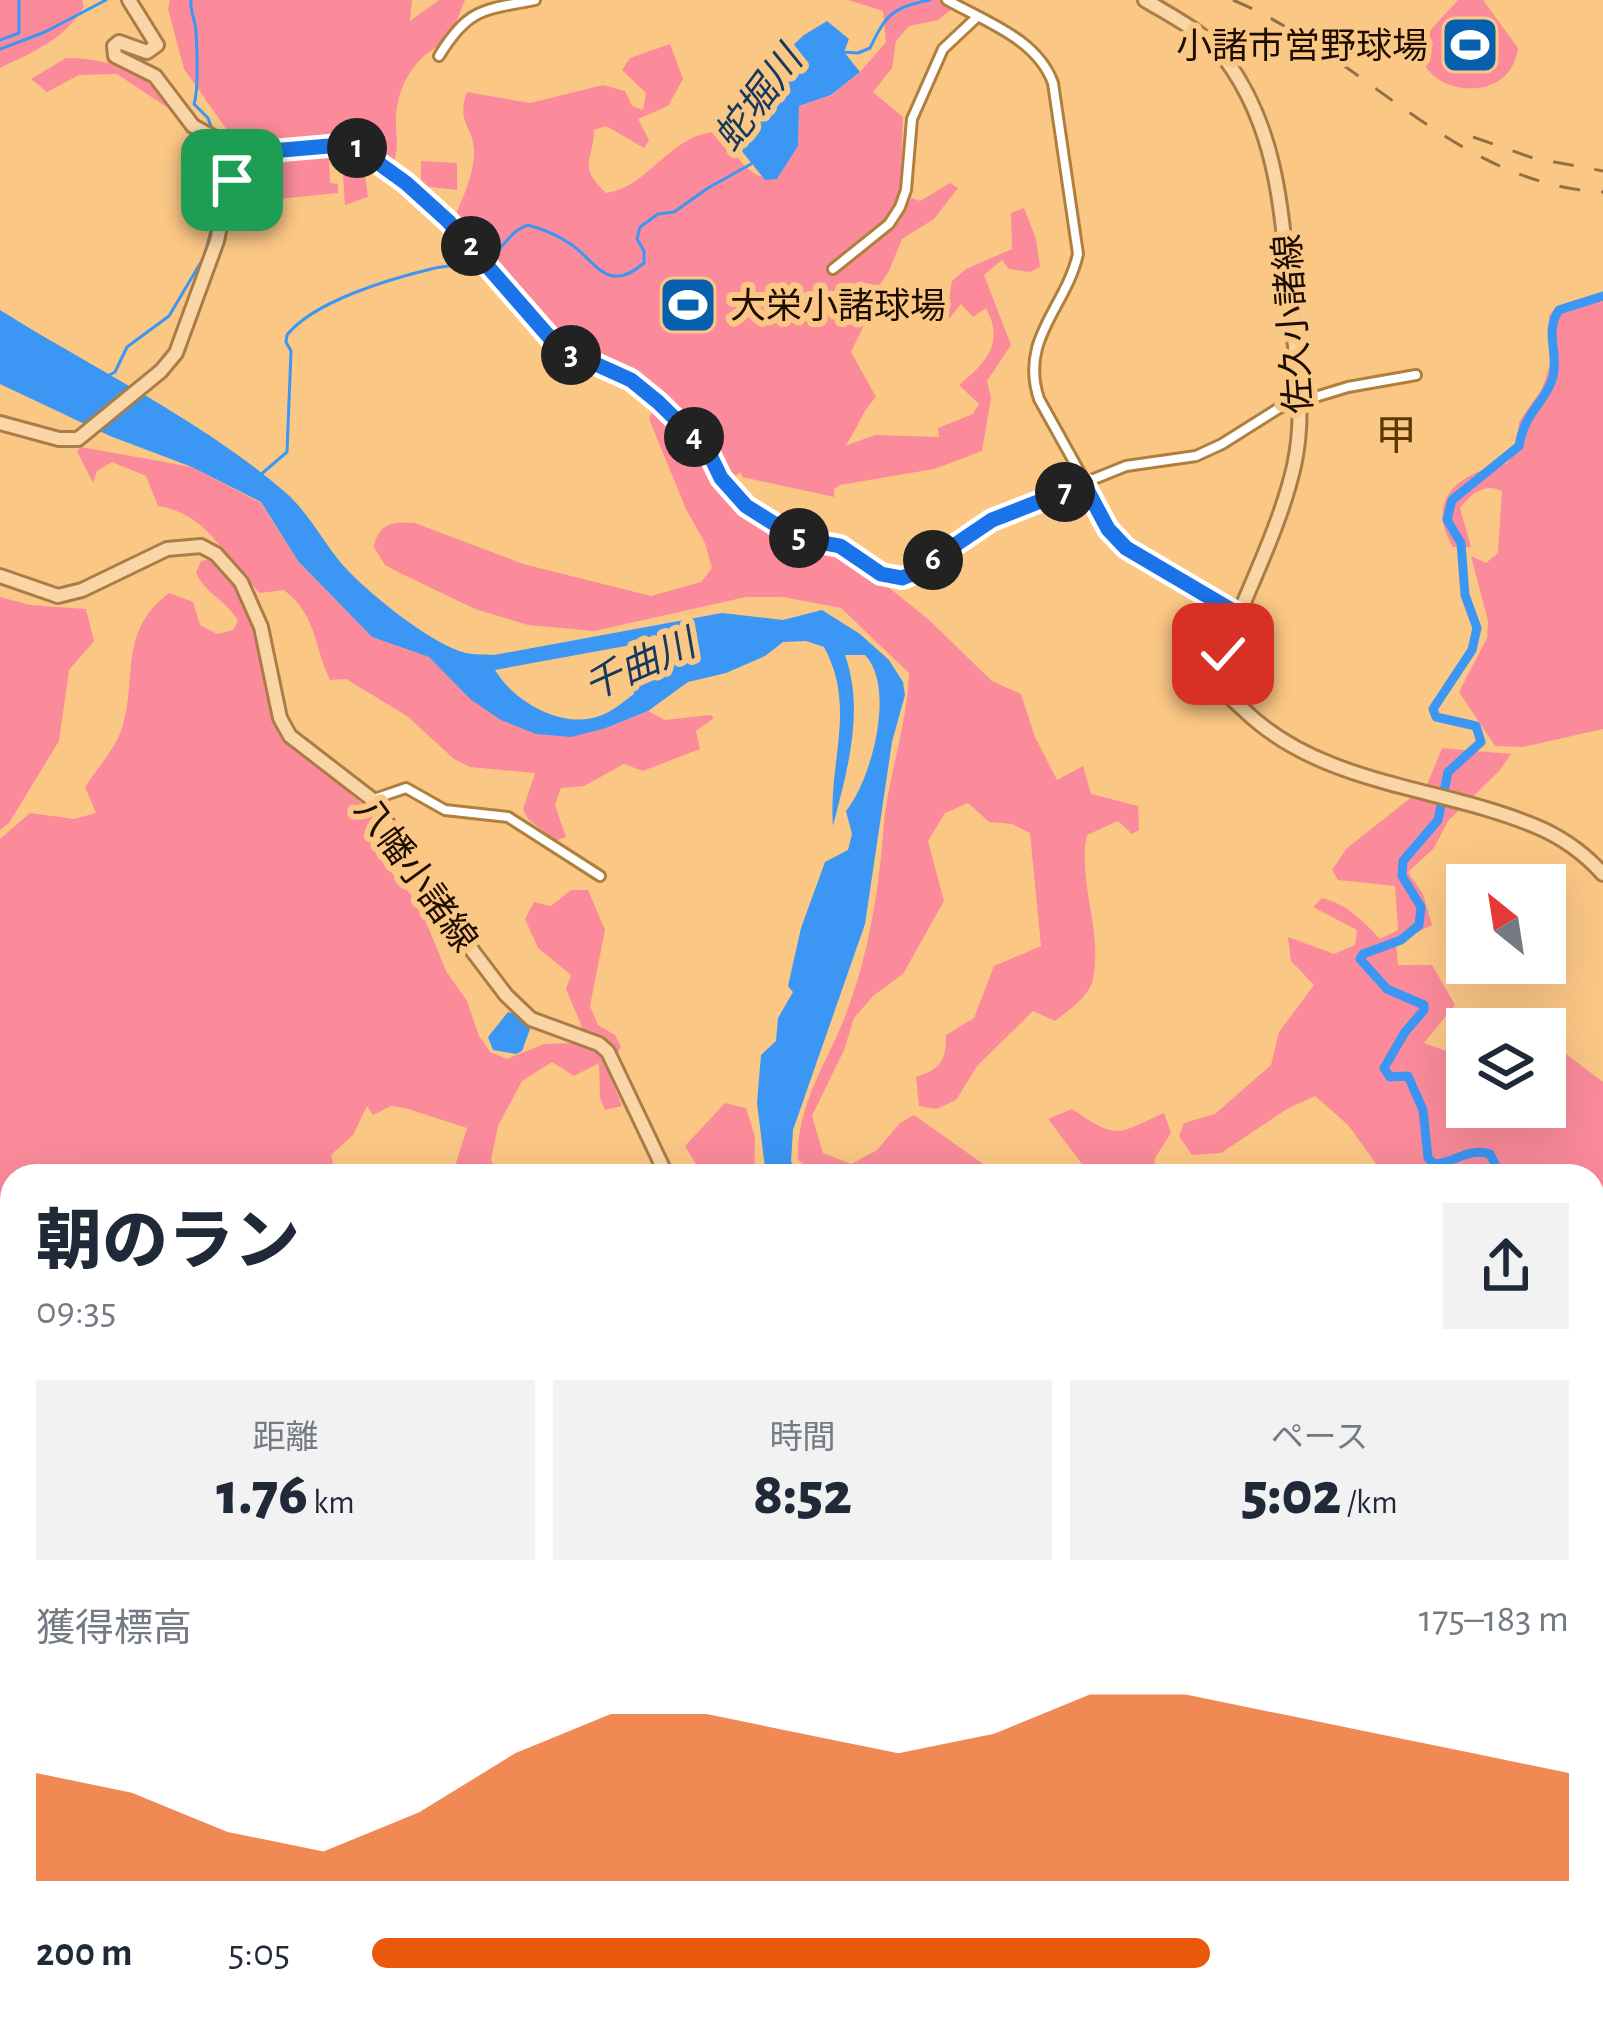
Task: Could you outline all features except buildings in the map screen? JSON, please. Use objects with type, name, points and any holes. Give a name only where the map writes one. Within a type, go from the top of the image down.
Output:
[{"type":"main road","name":"佐久小諸線","points":[[1145,0],[1217,49],[1261,124],[1285,220],[1300,432],[1289,484],[1219,673],[1226,692],[1274,736],[1345,769],[1550,832],[1603,874]]},
{"type":"main road","points":[[0,423],[67,440],[86,436],[176,353],[217,241],[236,154],[193,126],[146,68],[115,56],[118,42],[155,50],[155,38],[131,2]]},
{"type":"main road","name":"八幡小諸線","points":[[0,576],[58,596],[82,590],[166,549],[201,546],[216,554],[241,582],[261,627],[280,718],[290,736],[373,800],[437,904],[506,995],[531,1019],[599,1044],[608,1052],[661,1164]]},
{"type":"street","points":[[439,56],[468,18],[535,0]]},
{"type":"street","points":[[949,1],[1030,48],[1046,64],[1053,83],[1078,254],[1075,270],[1034,352],[1039,399],[1108,529],[1126,548],[1238,614]]},
{"type":"street","points":[[833,268],[889,224],[900,207],[906,190],[912,119],[943,50],[977,17]]},
{"type":"street","points":[[236,154],[352,144],[406,183],[482,259],[558,347],[631,380],[658,402],[708,451],[721,478],[746,506],[797,538],[840,546],[881,574],[902,578],[992,520],[1132,464],[1184,459],[1300,401],[1416,375]]},
{"type":"street","points":[[373,800],[406,788],[445,810],[502,814],[600,876]]},
{"type":"shaded area","points":[[0,0],[82,0],[84,6],[58,36],[0,68]]},
{"type":"shaded area","points":[[170,0],[412,0],[410,21],[439,0],[465,0],[448,42],[426,54],[404,84],[397,108],[394,161],[350,131],[271,145],[243,144],[232,137],[184,69],[168,9]]},
{"type":"shaded area","points":[[848,0],[963,0],[938,20],[909,26],[896,41],[892,68],[873,92],[903,117],[896,221],[912,198],[920,201],[950,183],[958,188],[934,219],[902,239],[889,271],[863,310],[864,325],[851,352],[876,397],[845,446],[875,435],[939,437],[938,428],[973,414],[979,404],[959,385],[990,351],[994,332],[986,308],[973,317],[961,304],[943,326],[935,328],[947,313],[952,281],[966,269],[1012,249],[1011,213],[1024,208],[1040,267],[1030,272],[1009,269],[1002,260],[984,275],[1011,345],[987,381],[991,398],[982,451],[934,469],[840,485],[834,497],[742,477],[741,472],[729,480],[701,443],[707,467],[714,485],[739,511],[791,538],[838,547],[928,619],[992,681],[1021,694],[1035,737],[1057,780],[1083,766],[1091,794],[1138,806],[1139,830],[1132,834],[1118,821],[1087,835],[1085,870],[1095,961],[1087,992],[1055,1021],[1033,1011],[977,1066],[956,1100],[936,1109],[919,1106],[916,1077],[940,1063],[946,1035],[974,1018],[994,966],[1041,946],[1030,833],[1012,824],[989,822],[968,803],[945,813],[928,841],[944,901],[903,974],[873,996],[854,1018],[812,1116],[823,1153],[851,1164],[804,1164],[798,1160],[802,1119],[849,1006],[867,943],[909,673],[841,608],[783,597],[746,597],[594,631],[528,625],[475,609],[400,573],[385,565],[374,547],[388,525],[415,523],[523,564],[651,596],[701,582],[712,568],[649,419],[657,398],[559,343],[455,216],[474,157],[464,117],[467,92],[530,103],[603,85],[625,91],[632,106],[643,110],[646,93],[622,70],[630,58],[670,44],[683,79],[668,106],[638,119],[649,140],[644,148],[606,126],[594,130],[589,169],[597,184],[606,193],[622,188],[688,141],[722,131],[750,170],[777,179],[798,146],[799,106],[832,95],[860,72],[886,42],[883,11]]},
{"type":"shaded area","name":"小諸市営野球場","points":[[1458,0],[1483,0],[1518,48],[1511,69],[1498,82],[1462,88],[1431,73],[1423,60],[1425,39]]},
{"type":"shaded area","points":[[66,58],[100,61],[129,71],[155,88],[177,114],[117,74],[79,75],[47,92],[31,79]]},
{"type":"shaded area","points":[[329,157],[330,183],[338,184],[338,193],[278,199],[277,158]]},
{"type":"shaded area","points":[[363,159],[368,197],[345,205],[342,160]]},
{"type":"shaded area","points":[[421,161],[457,163],[457,190],[421,186]]},
{"type":"shaded area","points":[[1603,292],[1603,729],[1523,747],[1495,746],[1459,692],[1487,638],[1488,621],[1471,556],[1486,563],[1498,553],[1502,491],[1478,491],[1460,508],[1471,547],[1453,547],[1445,530],[1445,502],[1461,481],[1506,464],[1517,451],[1519,422],[1542,389],[1550,364],[1549,315],[1558,306]]},
{"type":"shaded area","points":[[81,447],[192,467],[261,503],[298,561],[372,637],[429,657],[470,699],[606,728],[648,711],[665,720],[711,715],[714,718],[696,731],[700,749],[643,771],[624,764],[584,786],[561,788],[555,805],[566,837],[555,841],[523,809],[535,773],[470,767],[454,759],[407,716],[346,679],[330,680],[309,621],[295,600],[284,590],[260,593],[204,528],[158,506],[146,476],[112,462],[97,471],[93,483],[77,451]]},
{"type":"shaded area","points":[[212,559],[225,567],[249,612],[274,712],[371,813],[382,838],[382,862],[419,904],[446,971],[467,1001],[490,1052],[507,1059],[544,1044],[571,1043],[582,1027],[566,989],[571,975],[538,948],[525,919],[534,902],[551,906],[571,890],[588,890],[605,930],[590,1006],[598,1025],[615,1035],[621,1047],[608,1070],[622,1106],[605,1110],[599,1063],[574,1076],[552,1062],[522,1081],[498,1126],[493,1164],[456,1164],[467,1128],[391,1106],[373,1115],[367,1106],[353,1135],[331,1155],[333,1164],[0,1164],[0,839],[30,813],[74,819],[96,813],[85,787],[121,731],[135,641],[152,608],[169,593],[193,602],[200,625],[217,634],[233,630],[238,621],[196,573],[201,561]]},
{"type":"shaded area","points":[[0,597],[30,605],[86,609],[94,641],[69,670],[59,741],[9,823],[0,830]]},
{"type":"shaded area","points":[[1442,748],[1511,754],[1448,821],[1434,848],[1408,872],[1423,894],[1432,925],[1396,943],[1398,965],[1432,965],[1455,1005],[1446,1008],[1446,1016],[1424,1043],[1446,1051],[1446,1128],[1566,1128],[1566,1054],[1603,1082],[1603,1164],[1376,1164],[1348,1125],[1315,1096],[1221,1153],[1192,1155],[1179,1136],[1184,1123],[1215,1114],[1271,1065],[1279,1032],[1314,985],[1291,961],[1288,937],[1334,954],[1355,945],[1357,930],[1313,907],[1322,898],[1331,901],[1380,939],[1398,930],[1395,886],[1338,880],[1332,870],[1347,848],[1427,785]]},
{"type":"shaded area","points":[[725,1103],[746,1108],[755,1137],[754,1164],[696,1164],[685,1146]]},
{"type":"shaded area","points":[[1072,1109],[1117,1131],[1164,1113],[1171,1133],[1154,1164],[1082,1164],[1048,1119]]},
{"type":"shaded area","points":[[914,1115],[983,1164],[851,1164],[877,1150],[900,1123]]},
{"type":"water","points":[[827,21],[849,39],[844,52],[860,72],[831,95],[799,106],[798,146],[777,179],[765,180],[737,145],[748,87],[804,35]]},
{"type":"water","name":"千曲川","points":[[0,310],[182,418],[252,466],[293,500],[365,587],[452,648],[494,655],[722,613],[783,620],[822,610],[889,660],[905,695],[892,742],[865,924],[793,1130],[792,1164],[765,1164],[757,1103],[761,1055],[776,1041],[778,1018],[793,992],[788,986],[801,928],[825,862],[848,850],[852,834],[846,811],[864,778],[877,733],[879,688],[865,655],[845,655],[854,719],[833,826],[839,692],[824,647],[806,641],[783,642],[765,656],[726,673],[688,682],[648,711],[606,728],[571,737],[536,734],[501,720],[470,699],[429,657],[372,637],[298,561],[261,502],[192,467],[110,436],[0,384]],"holes":[[[654,635],[667,640],[634,676],[634,694],[606,713],[587,719],[556,716],[527,703],[495,670],[631,645]]]},
{"type":"water","points":[[508,1012],[521,1016],[530,1029],[522,1051],[516,1054],[493,1050],[488,1037]]},
{"type":"waterway","points":[[0,40],[19,33],[19,0]]},
{"type":"waterway","points":[[0,49],[106,0]]},
{"type":"waterway","points":[[191,0],[197,58],[194,104],[208,118],[213,132]]},
{"type":"waterway","name":"蛇堀川","points":[[842,52],[870,48],[892,14],[930,0]]},
{"type":"waterway","points":[[106,377],[115,372],[127,347],[169,316],[204,257],[211,231],[202,190],[214,142]]},
{"type":"waterway","name":"蛇堀川","points":[[259,476],[287,452],[291,351],[287,335],[315,312],[395,279],[486,258],[528,225],[567,242],[604,273],[621,276],[644,263],[637,239],[640,227],[658,214],[674,212],[751,164]]},
{"type":"waterway","points":[[1434,1164],[1428,1158],[1423,1110],[1408,1076],[1390,1077],[1384,1068],[1424,1005],[1387,989],[1360,959],[1401,940],[1419,925],[1421,907],[1402,876],[1403,861],[1438,820],[1448,772],[1481,742],[1476,726],[1436,717],[1433,709],[1472,650],[1477,628],[1465,595],[1461,543],[1447,520],[1452,500],[1519,446],[1525,424],[1553,377],[1552,335],[1559,310],[1603,296]]},
{"type":"waterway","points":[[1434,1164],[1475,1152],[1490,1154],[1495,1164]]},
{"type":"railway","points":[[1233,0],[1280,23],[1411,114],[1501,167],[1550,184],[1603,192]]},
{"type":"railway","points":[[1473,137],[1533,158],[1603,171]]},
{"type":"place","name":"小諸市営野球場","points":[[1470,45]]},
{"type":"place","name":"大栄小諸球場","points":[[688,305]]},
{"type":"district","name":"甲","points":[[1396,435]]},
{"type":"route","points":[[232,180],[236,154],[352,144],[448,221],[558,347],[631,380],[658,402],[708,451],[721,478],[746,506],[797,538],[832,542],[890,578],[912,574],[992,520],[1084,484],[1118,542],[1238,614],[1223,654]]}]
